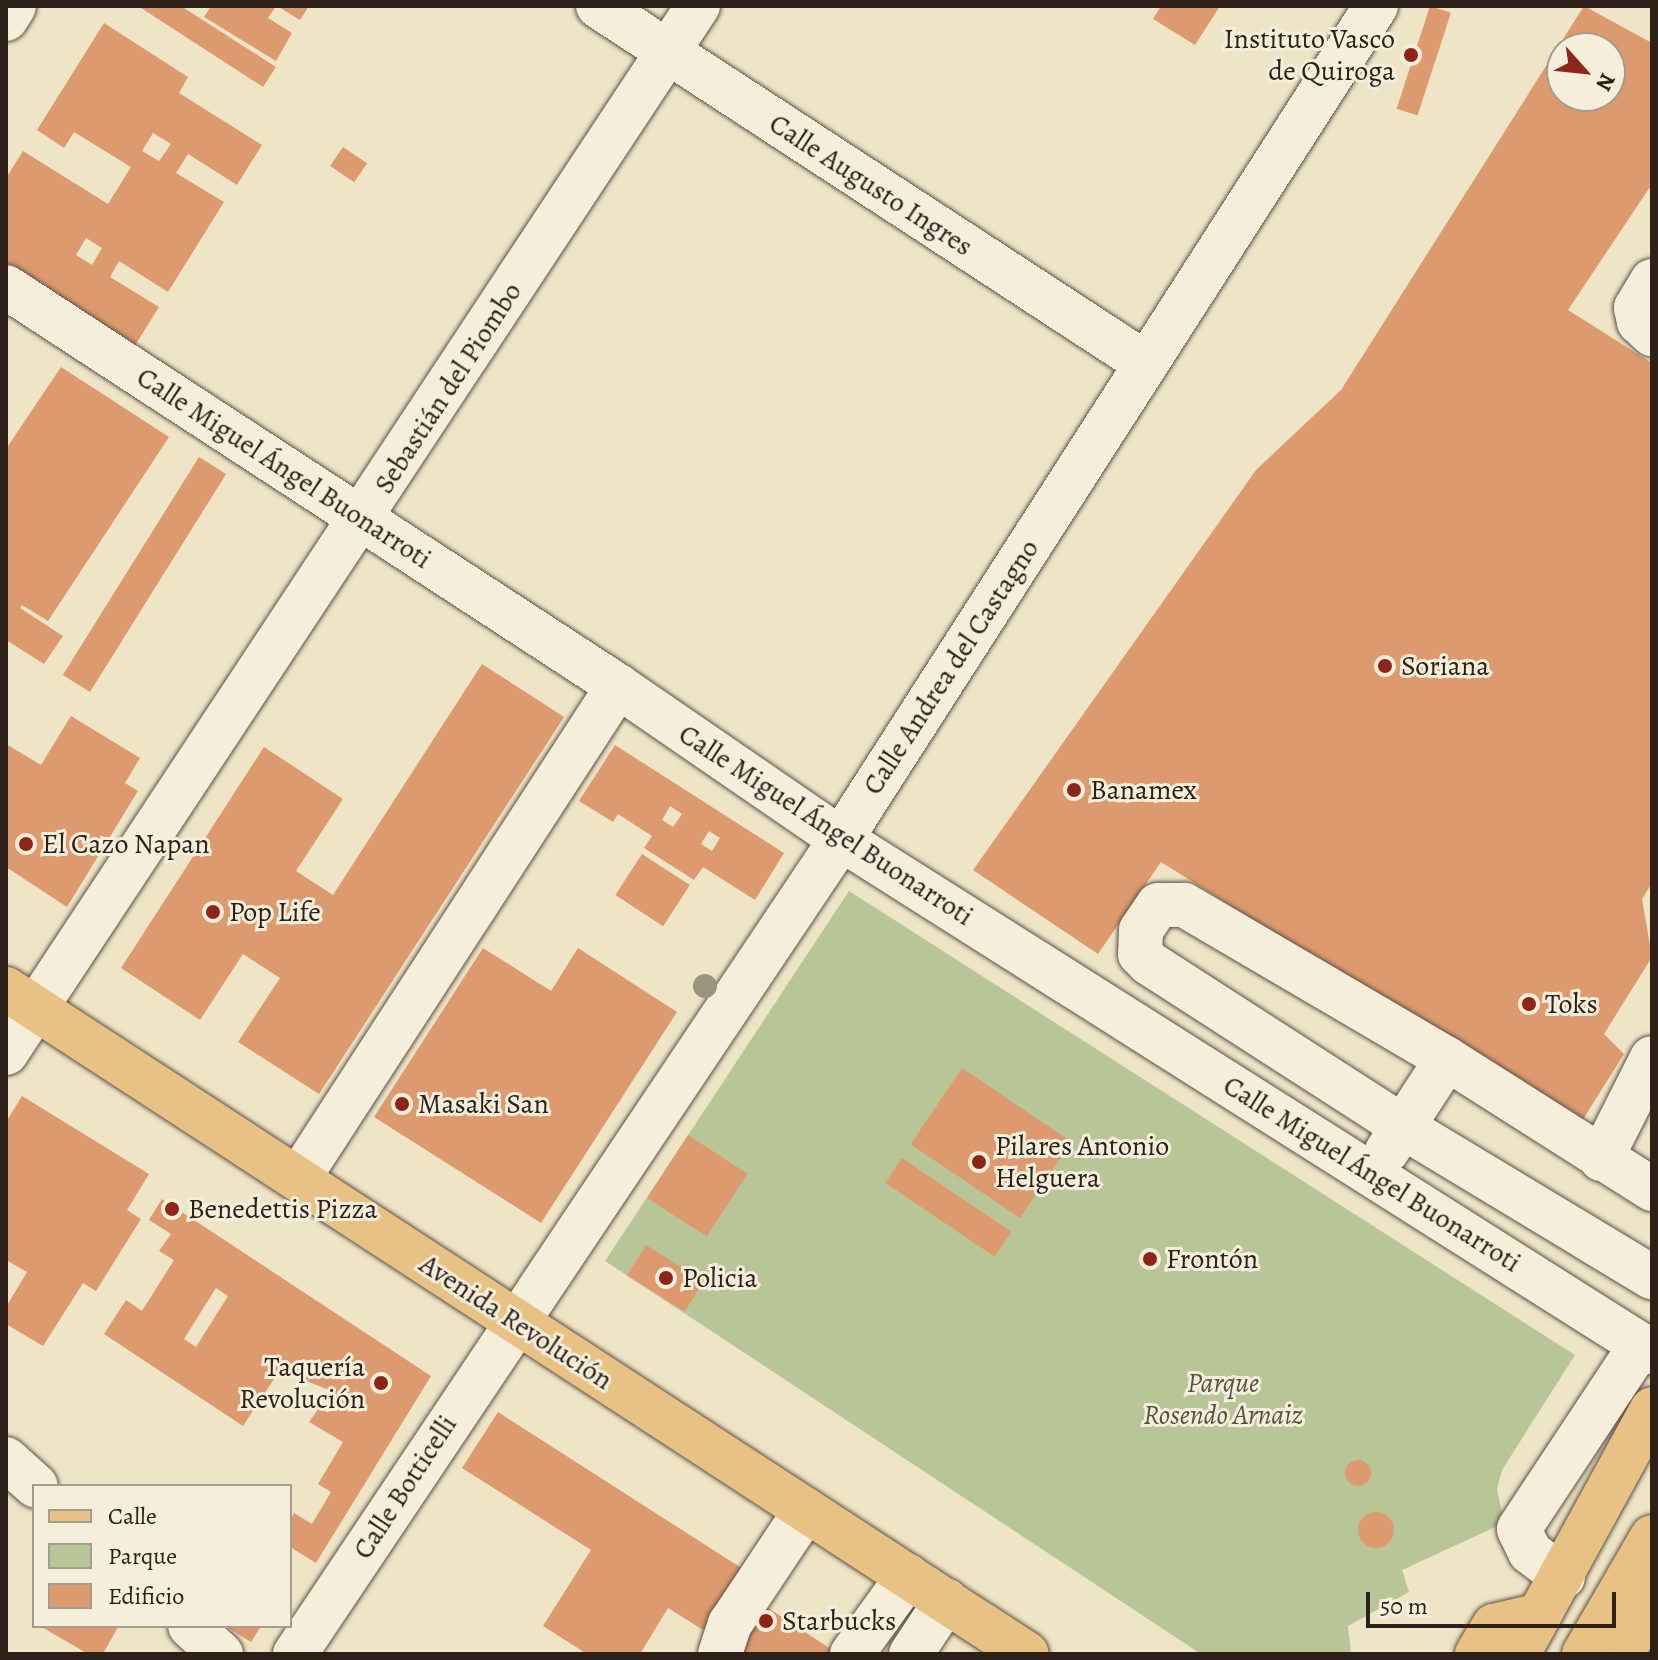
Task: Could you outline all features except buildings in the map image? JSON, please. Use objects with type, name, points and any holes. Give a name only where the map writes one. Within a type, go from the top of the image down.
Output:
[{"type":"main road","name":"Avenida Revolución","points":[[21,998],[946,1601],[1012,1650]]},
{"type":"main road","points":[[1518,1654],[1563,1577],[1652,1409]]},
{"type":"main road","points":[[1584,1654],[1652,1537]]},
{"type":"main road","points":[[1606,1654],[1652,1576]]},
{"type":"main road","points":[[1621,1654],[1652,1603]]},
{"type":"main road","points":[[1477,1654],[1494,1626],[1540,1615]]},
{"type":"street","points":[[6,19],[14,6]]},
{"type":"street","name":"Calle Augusto Ingres","points":[[598,6],[1145,363]]},
{"type":"street","name":"Sebastián del Piombo","points":[[6,1053],[21,998],[361,518],[698,6]]},
{"type":"street","name":"Calle Andrea del Castagno","points":[[515,1321],[841,839],[1376,6]]},
{"type":"street","points":[[1652,281],[1636,308],[1639,322],[1652,334]]},
{"type":"street","name":"Calle Miguel Ángel Buonarroti","points":[[6,287],[618,686],[841,839],[1646,1348]]},
{"type":"street","points":[[298,1179],[618,686]]},
{"type":"street","points":[[1652,1189],[1447,1059],[1184,905],[1158,905],[1149,915],[1138,942],[1149,963],[1403,1127],[1652,1277]]},
{"type":"street","points":[[1371,1173],[1447,1059]]},
{"type":"street","points":[[1601,1159],[1649,1079]]},
{"type":"street","name":"Calle Botticelli","points":[[295,1654],[515,1321]]},
{"type":"street","points":[[1563,1577],[1530,1552],[1519,1529],[1646,1348]]},
{"type":"street","points":[[6,1459],[34,1484]]},
{"type":"street","points":[[720,1654],[730,1624],[806,1510]]},
{"type":"street","points":[[852,1654],[908,1576]]},
{"type":"street","points":[[911,1654],[946,1601]]},
{"type":"street","points":[[192,1628],[221,1654]]},
{"type":"green space","name":"Parque Rosendo Arnaiz","points":[[849,891],[1575,1355],[1502,1470],[1497,1489],[1504,1523],[1402,1570],[1409,1592],[1348,1626],[1351,1654],[1201,1654],[605,1261]]},
{"type":"place","name":"Instituto Vasco de Quiroga","points":[[1411,55]]},
{"type":"place","name":"Soriana","points":[[1385,666]]},
{"type":"place","name":"Banamex","points":[[1074,790]]},
{"type":"place","name":"El Cazo Napan","points":[[26,844]]},
{"type":"place","name":"Pop Life","points":[[213,912]]},
{"type":"place","name":"Toks","points":[[1529,1004]]},
{"type":"place","name":"Masaki San","points":[[402,1104]]},
{"type":"place","name":"Pilares Antonio Helguera","points":[[979,1162]]},
{"type":"place","name":"Benedettis Pizza","points":[[172,1209]]},
{"type":"place","name":"Frontón","points":[[1150,1259]]},
{"type":"place","name":"Policia","points":[[666,1278]]},
{"type":"place","name":"Taquería Revolución","points":[[381,1383]]},
{"type":"place","name":"Starbucks","points":[[766,1621]]}]
